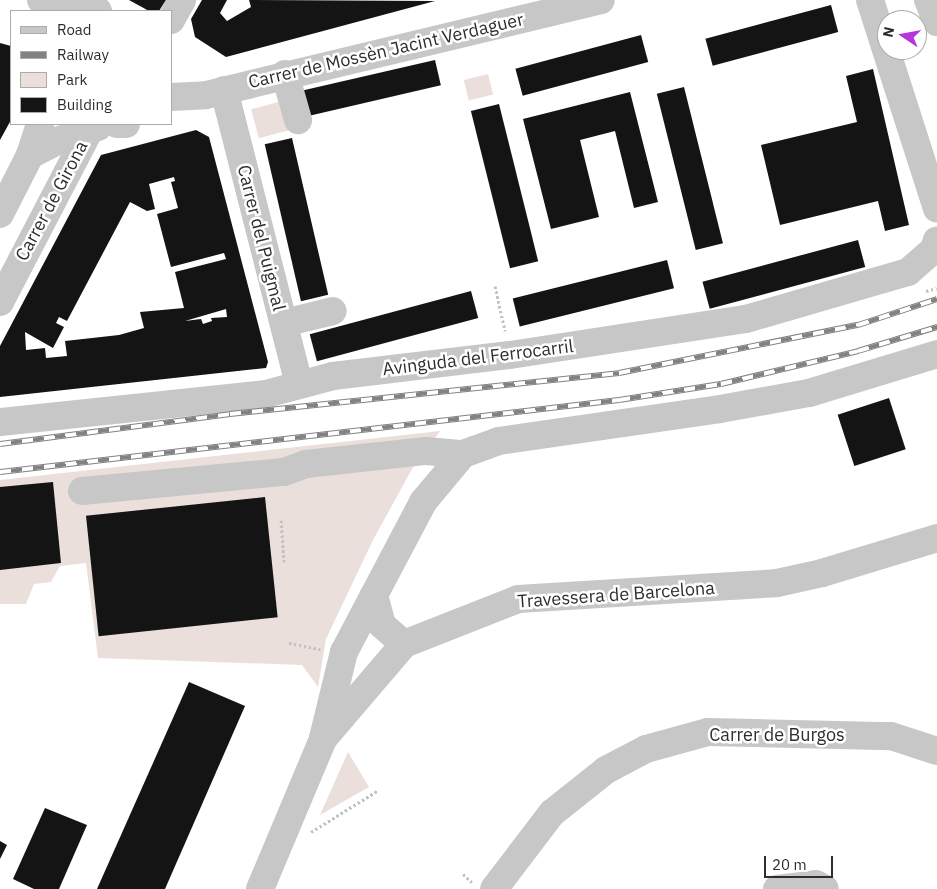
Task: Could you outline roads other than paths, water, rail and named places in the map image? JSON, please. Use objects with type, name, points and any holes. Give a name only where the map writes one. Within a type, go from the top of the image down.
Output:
[{"type":"street","points":[[40,0],[57,10]]},
{"type":"street","points":[[80,0],[96,10]]},
{"type":"street","points":[[172,18],[182,0]]},
{"type":"street","name":"Carrer de Mossèn Jacint Verdaguer","points":[[172,97],[224,90],[601,0]]},
{"type":"street","points":[[870,0],[937,209]]},
{"type":"street","points":[[928,0],[937,22]]},
{"type":"street","points":[[285,74],[298,120]]},
{"type":"street","name":"Carrer del Puigmal","points":[[224,90],[299,385]]},
{"type":"street","points":[[0,214],[30,155],[40,125]]},
{"type":"street","name":"Carrer de Girona","points":[[30,155],[98,127]]},
{"type":"street","name":"Carrer de Girona","points":[[0,302],[98,127]]},
{"type":"street","name":"Avinguda del Ferrocarril","points":[[0,422],[266,394],[333,376],[510,355],[746,319],[908,272],[934,249],[937,240]]},
{"type":"street","points":[[284,323],[333,311]]},
{"type":"street","points":[[82,491],[284,472],[306,464],[416,452],[463,454],[498,441],[720,410],[809,393],[937,354]]},
{"type":"street","points":[[323,738],[344,652],[423,502],[463,454]]},
{"type":"street","name":"Travessera de Barcelona","points":[[260,889],[323,738],[404,644],[518,599],[777,583],[822,573],[937,538]]},
{"type":"street","points":[[374,596],[382,625],[404,644]]},
{"type":"street","name":"Carrer de Burgos","points":[[496,888],[552,813],[606,770],[646,749],[708,732],[890,736],[937,752]]},
{"type":"street","points":[[777,889],[816,884],[825,889]]},
{"type":"railway","points":[[0,444],[230,414],[619,373],[858,325],[937,299]]},
{"type":"railway","points":[[0,472],[619,400],[721,384],[858,351],[937,327]]}]
